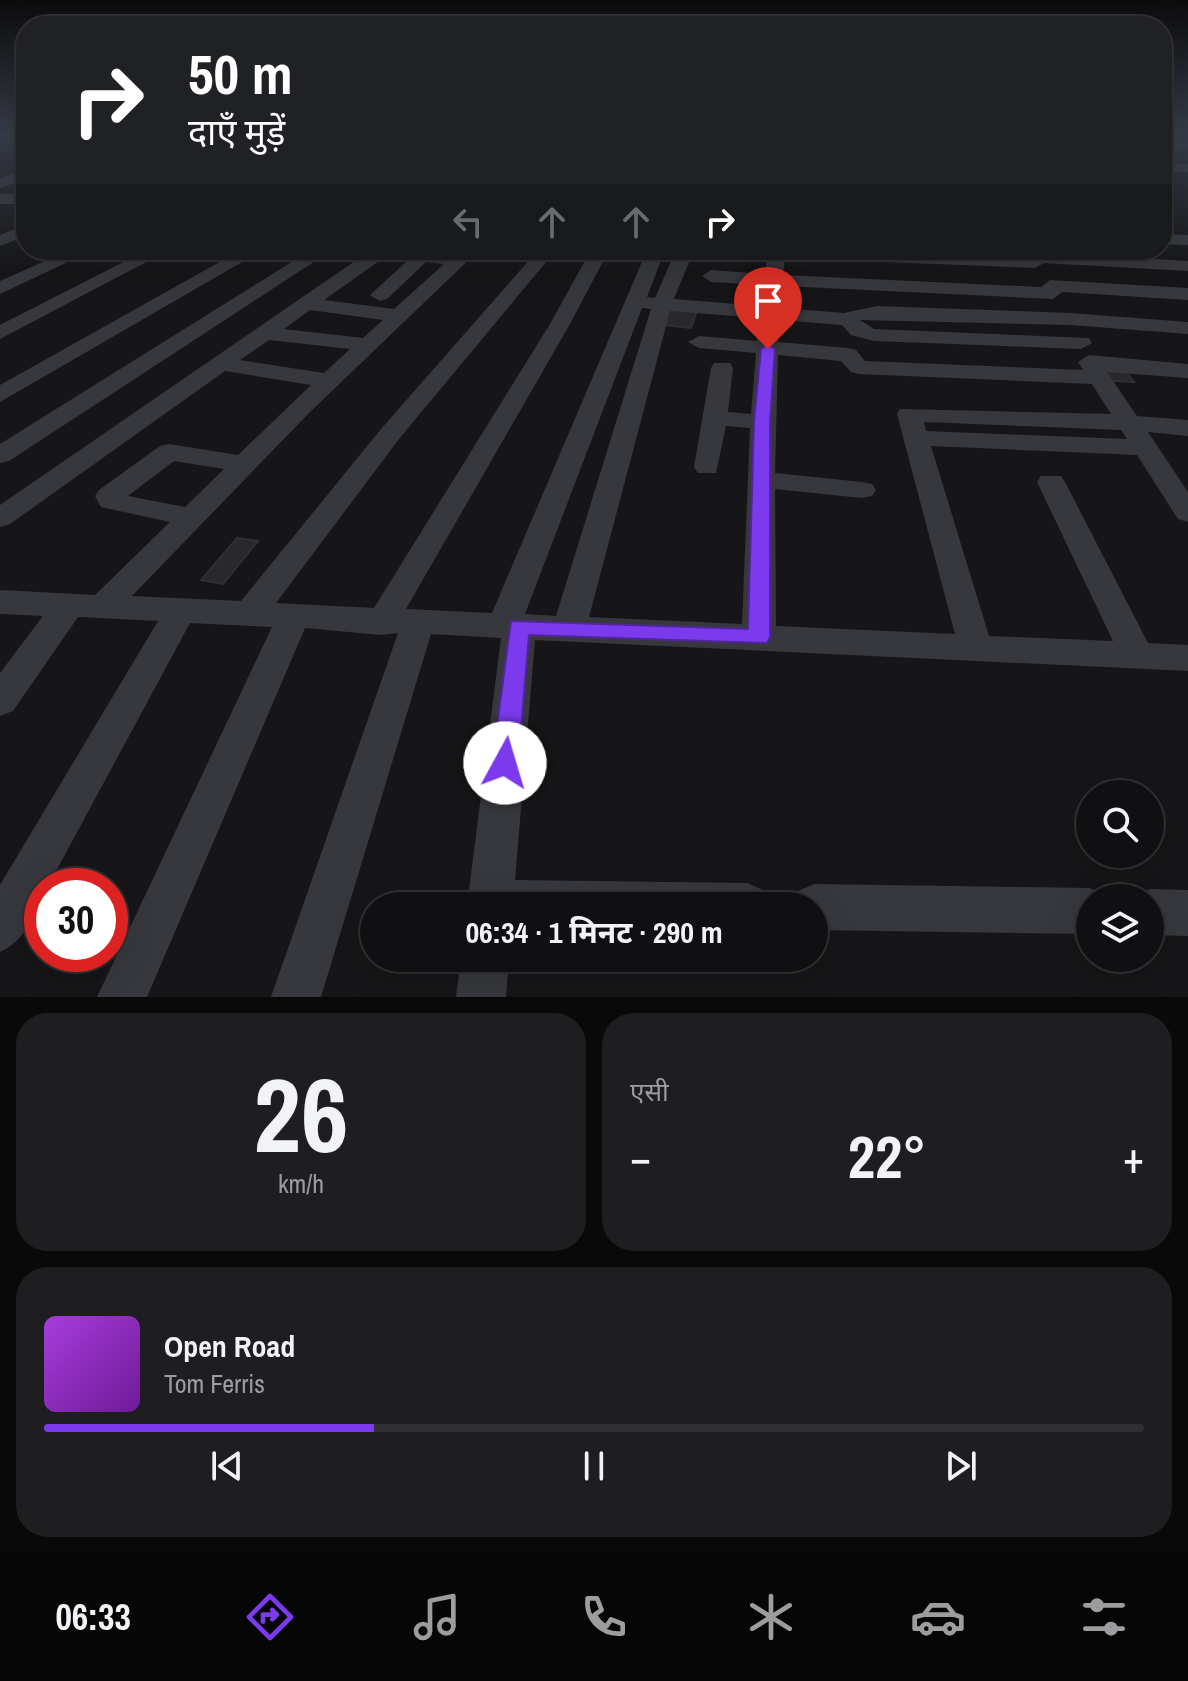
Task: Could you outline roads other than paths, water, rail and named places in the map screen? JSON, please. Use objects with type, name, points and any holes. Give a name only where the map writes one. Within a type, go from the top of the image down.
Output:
[{"type":"street","points":[[0,288],[63,260]]},
{"type":"street","points":[[0,333],[141,260]]},
{"type":"street","points":[[0,395],[236,260]]},
{"type":"street","points":[[0,455],[307,260]]},
{"type":"street","points":[[0,518],[369,260]]},
{"type":"street","points":[[380,295],[418,260]]},
{"type":"street","points":[[0,701],[86,606],[191,517],[329,381],[460,260]]},
{"type":"street","points":[[249,615],[390,434],[538,260]]},
{"type":"street","points":[[296,997],[400,623],[595,260]]},
{"type":"street","points":[[491,892],[511,626],[652,260]]},
{"type":"street","points":[[569,629],[662,304],[681,260]]},
{"type":"street","points":[[759,637],[762,422],[771,281],[775,260]]},
{"type":"street","points":[[1033,260],[1070,319],[1089,361],[1120,413],[1185,504]]},
{"type":"street","points":[[1083,260],[1188,266]]},
{"type":"street","points":[[0,271],[28,276]]},
{"type":"street","points":[[711,276],[771,281],[1188,294]]},
{"type":"street","points":[[636,302],[848,319],[858,313],[877,312],[1070,319],[1188,328]]},
{"type":"street","points":[[308,304],[399,316]]},
{"type":"street","points":[[848,319],[858,331],[874,335],[1188,371]]},
{"type":"street","points":[[267,333],[368,345]]},
{"type":"street","points":[[699,342],[848,355],[859,367],[1089,361]]},
{"type":"street","points":[[223,364],[329,381]]},
{"type":"street","points":[[707,467],[722,368]]},
{"type":"street","points":[[976,649],[909,416],[913,413],[1120,413],[1188,409]]},
{"type":"street","points":[[1120,413],[1188,428]]},
{"type":"street","points":[[712,418],[762,422]]},
{"type":"street","points":[[916,438],[1151,456],[1188,467]]},
{"type":"street","points":[[191,517],[111,501],[109,496],[169,452],[244,464]]},
{"type":"street","points":[[763,480],[862,490]]},
{"type":"street","points":[[1051,482],[1137,656]]},
{"type":"street","points":[[0,602],[181,610],[292,619],[511,626],[1188,658]]},
{"type":"street","points":[[0,929],[181,610]]},
{"type":"street","points":[[122,997],[292,619]]},
{"type":"street","points":[[828,907],[1076,911]]},
{"type":"street","points":[[1164,912],[1188,913]]},
{"type":"street","points":[[481,997],[484,972]]}]
